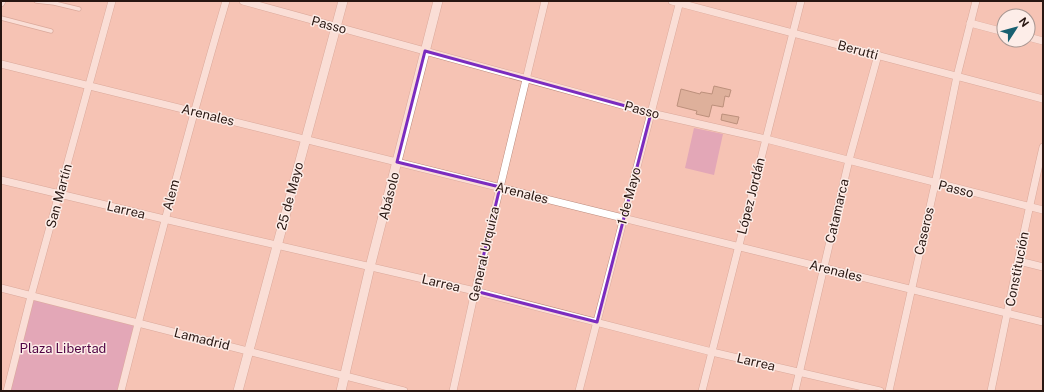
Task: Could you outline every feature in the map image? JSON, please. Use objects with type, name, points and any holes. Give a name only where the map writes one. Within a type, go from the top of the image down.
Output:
[{"type":"street","name":"San Martín","points":[[7,391],[31,296],[112,1]]},
{"type":"street","name":"Alem","points":[[121,391],[164,219],[226,1]]},
{"type":"street","name":"Passo","points":[[243,1],[651,113],[766,139],[935,184],[1043,210]]},
{"type":"street","name":"25 de Mayo","points":[[238,391],[343,1]]},
{"type":"street","name":"Abásolo","points":[[341,391],[370,267],[438,1]]},
{"type":"street","name":"General Urquiza","points":[[453,391],[475,291],[545,1]]},
{"type":"street","name":"Berutti","points":[[672,1],[1043,99]]},
{"type":"street","name":"López Jordán","points":[[702,391],[801,1]]},
{"type":"street","name":"Caseros","points":[[889,391],[935,184],[957,76],[976,1]]},
{"type":"street","name":"1 de Mayo","points":[[579,391],[680,2]]},
{"type":"street","points":[[970,23],[996,30]]},
{"type":"street","name":"Catamarca","points":[[795,391],[848,160],[878,55]]},
{"type":"street","name":"Arenales","points":[[1,64],[1043,322]]},
{"type":"street","name":"Constitución","points":[[991,391],[1043,147]]},
{"type":"street","name":"Larrea","points":[[1,180],[475,291],[712,352],[880,391]]},
{"type":"street","points":[[1019,261],[1043,267]]},
{"type":"street","name":"Lamadrid","points":[[1,288],[404,391]]},
{"type":"lane","points":[[36,1],[54,3],[79,9]]},
{"type":"lane","points":[[1,18],[51,31]]},
{"type":"highlighted area","points":[[425,51],[651,113],[597,322],[475,291],[500,187],[397,162]]},
{"type":"green space","points":[[694,128],[723,134],[714,175],[685,168]]},
{"type":"green space","name":"Plaza Libertad","points":[[31,296],[138,323],[121,391],[7,391]]},
{"type":"building","points":[[714,86],[731,90],[729,97],[725,96],[723,107],[712,105],[709,117],[696,114],[697,111],[677,106],[681,89],[700,94],[701,92],[712,94]]},
{"type":"building","points":[[722,114],[739,117],[737,124],[721,120]]}]
